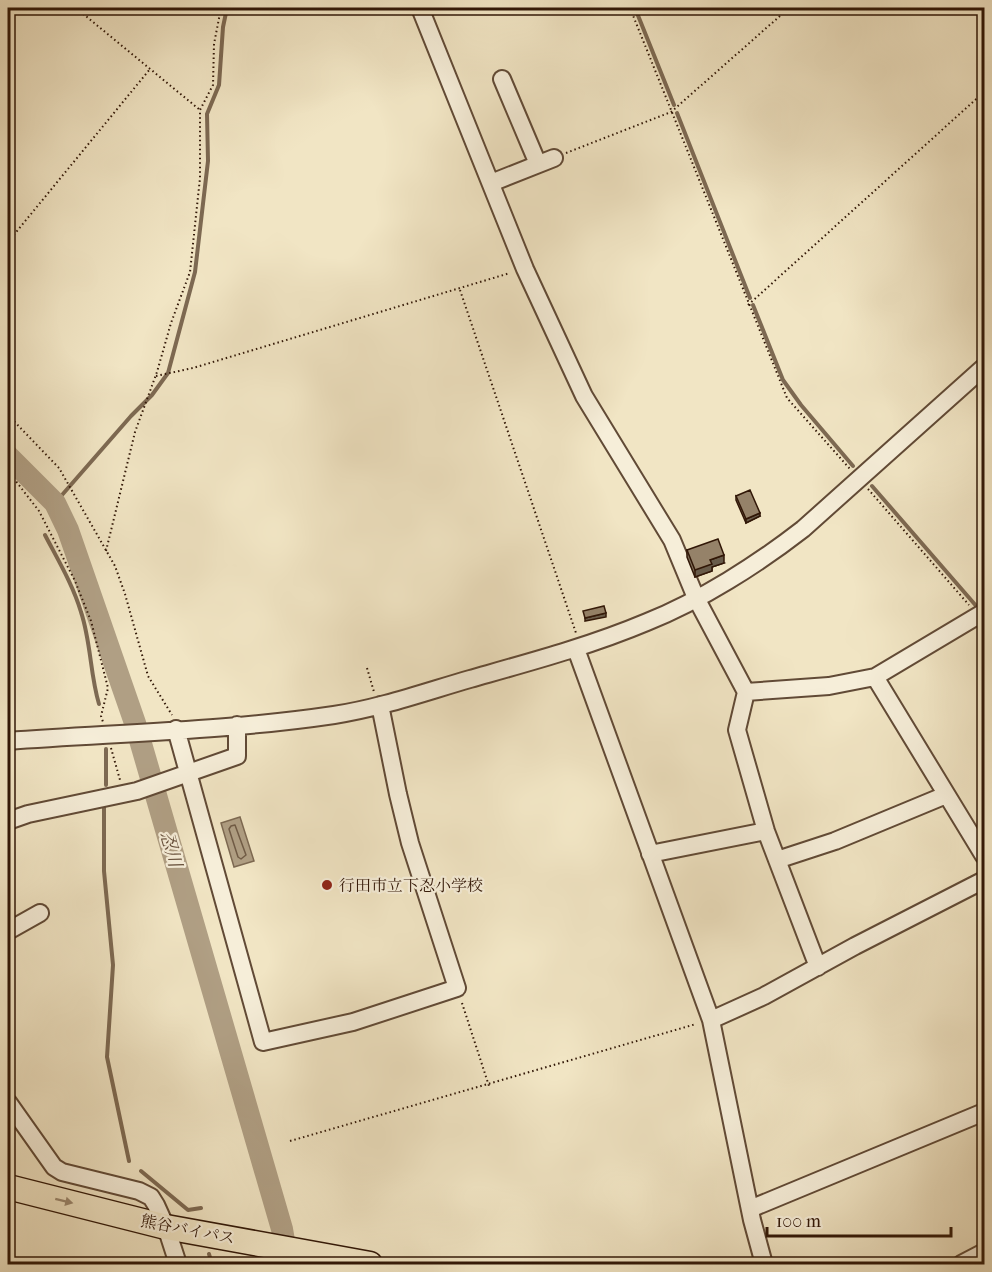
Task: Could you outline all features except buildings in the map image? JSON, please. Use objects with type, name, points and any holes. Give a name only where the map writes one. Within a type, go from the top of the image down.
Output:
[{"type":"highway","name":"熊谷バイパス","points":[[8,1187],[166,1227],[370,1264]]},
{"type":"street","points":[[420,8],[525,269],[584,396],[672,540],[696,598],[746,692],[737,730],[765,831],[818,967]]},
{"type":"street","points":[[491,183],[546,161],[502,79]]},
{"type":"street","points":[[8,741],[237,726],[334,715],[377,700],[579,648],[649,621],[696,598],[776,550],[984,367]]},
{"type":"street","points":[[746,692],[829,686],[875,677],[982,614]]},
{"type":"street","points":[[579,648],[650,854],[711,1020],[750,1209],[764,1264]]},
{"type":"street","points":[[875,677],[984,856]]},
{"type":"street","points":[[176,729],[185,774],[263,1042],[352,1022],[457,988],[410,843],[377,700]]},
{"type":"street","points":[[8,821],[28,814],[137,791],[237,756],[237,726]]},
{"type":"street","points":[[777,860],[835,841],[946,795]]},
{"type":"street","points":[[650,854],[765,831]]},
{"type":"street","points":[[711,1020],[764,996],[984,880]]},
{"type":"street","points":[[8,931],[40,913]]},
{"type":"street","points":[[8,1102],[54,1167],[62,1172],[151,1197],[166,1227],[178,1264]]},
{"type":"street","points":[[750,1209],[984,1112]]},
{"type":"street","points":[[961,1264],[984,1252]]},
{"type":"path","points":[[76,8],[200,110]]},
{"type":"path","points":[[106,551],[135,432],[190,272],[200,178],[200,110],[213,85],[214,44],[221,8]]},
{"type":"path","points":[[630,8],[787,398],[982,614]]},
{"type":"path","points":[[546,161],[671,112],[789,8]]},
{"type":"path","points":[[8,242],[150,69]]},
{"type":"path","points":[[748,305],[984,92]]},
{"type":"path","points":[[156,376],[460,290],[525,269]]},
{"type":"path","points":[[460,290],[579,648]]},
{"type":"path","points":[[8,415],[59,468],[115,566],[148,676],[170,710],[176,729]]},
{"type":"path","points":[[8,471],[39,512],[75,581],[91,621],[108,688]]},
{"type":"path","points":[[367,668],[377,700]]},
{"type":"path","points":[[457,988],[489,1086]]},
{"type":"path","points":[[290,1141],[489,1086],[711,1020]]},
{"type":"water","points":[[240,817],[254,861],[234,867],[221,823]]},
{"type":"waterway","points":[[55,503],[152,395],[168,373],[195,272],[208,161],[207,114],[219,85],[223,27],[227,8]]},
{"type":"waterway","points":[[635,8],[674,105]]},
{"type":"waterway","points":[[677,113],[750,298]]},
{"type":"waterway","points":[[753,305],[783,380],[801,405],[853,466]]},
{"type":"waterway","name":"忍川","points":[[8,456],[55,503],[68,530],[135,723],[282,1229],[288,1264]]},
{"type":"waterway","points":[[872,486],[978,608]]},
{"type":"waterway","points":[[45,535],[78,602],[87,635],[99,704]]},
{"type":"waterway","points":[[106,749],[106,785]]},
{"type":"waterway","points":[[104,804],[104,871],[113,965],[107,1057],[129,1161]]},
{"type":"waterway","points":[[141,1171],[188,1210],[201,1208]]},
{"type":"waterway","points":[[209,1254],[212,1264]]},
{"type":"place","name":"行田市立下忍小学校","points":[[327,885]]}]
